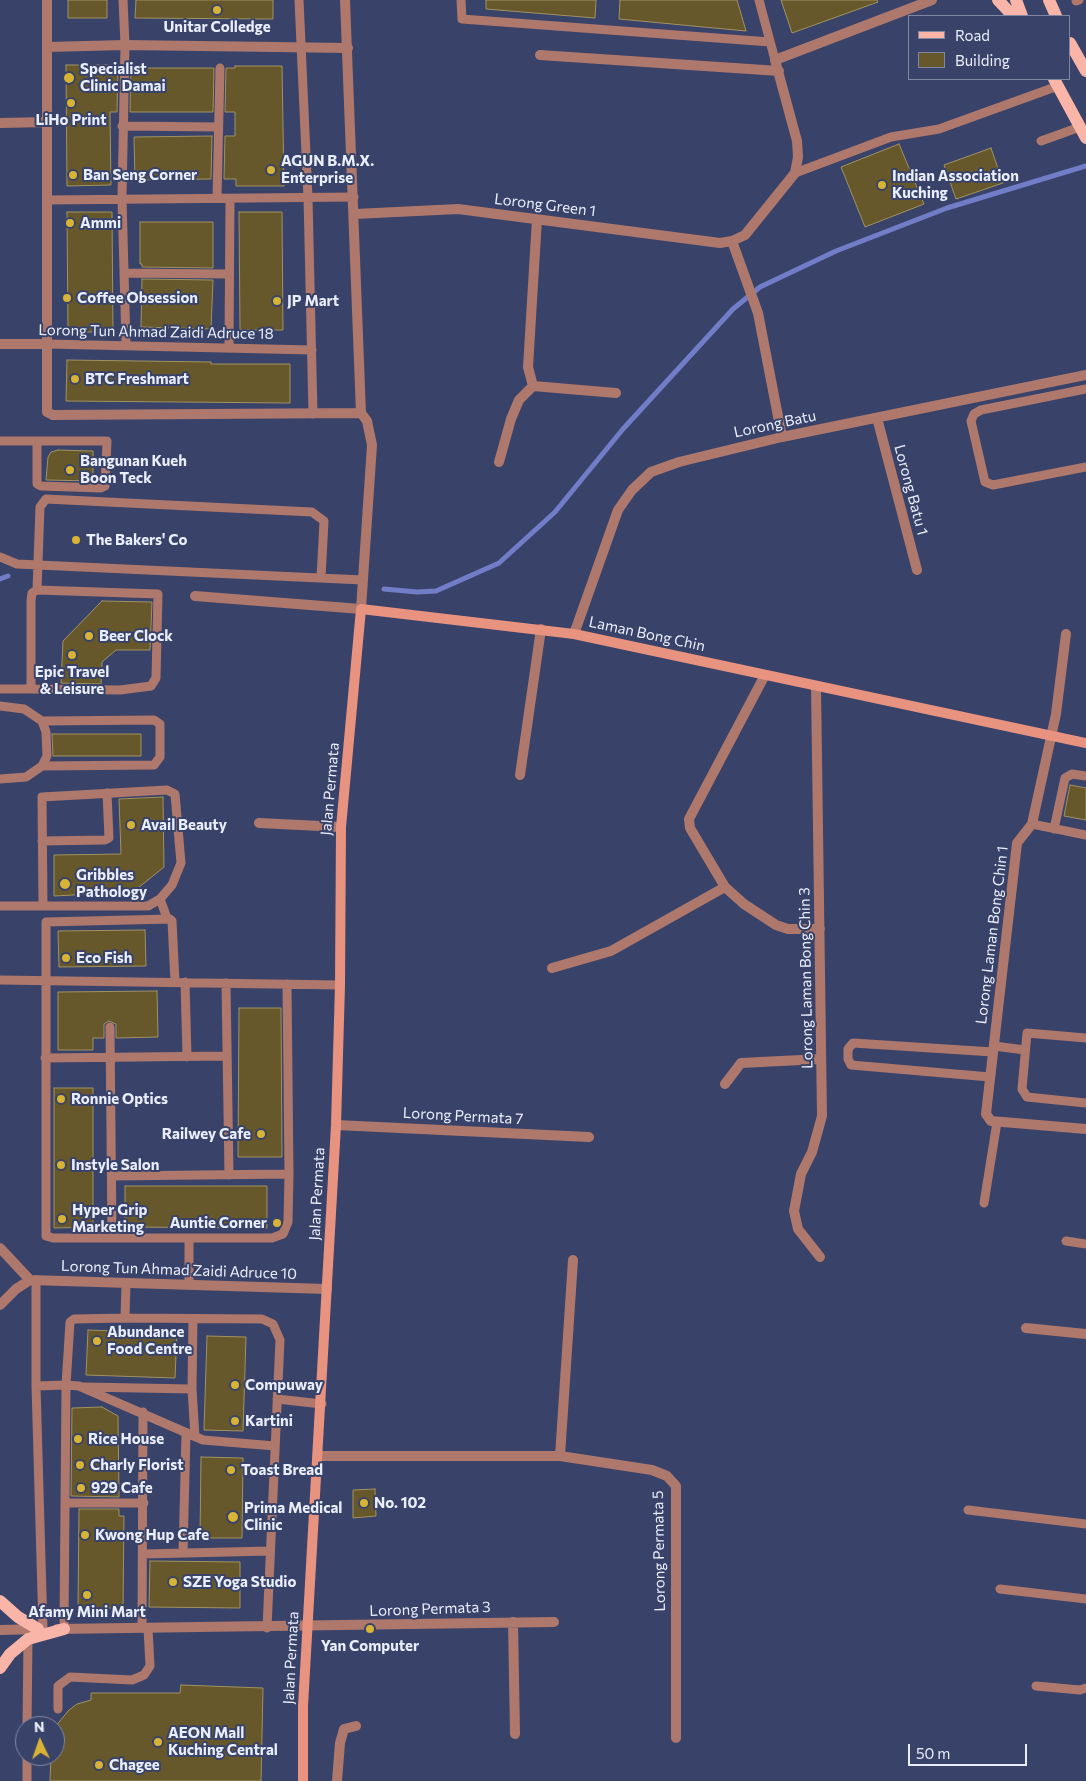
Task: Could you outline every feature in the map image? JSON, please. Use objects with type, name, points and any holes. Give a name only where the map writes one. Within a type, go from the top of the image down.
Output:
[{"type":"main road","points":[[998,0],[1012,15]]},
{"type":"main road","points":[[1016,0],[1022,15]]},
{"type":"main road","points":[[1049,0],[1056,15]]},
{"type":"main road","points":[[1071,45],[1086,72]]},
{"type":"main road","points":[[1056,82],[1083,132]]},
{"type":"main road","points":[[0,1601],[18,1617],[40,1629]]},
{"type":"main road","points":[[0,1668],[10,1654],[28,1640],[64,1629]]},
{"type":"street","points":[[47,0],[47,412],[53,415],[361,413]]},
{"type":"street","points":[[345,0],[355,214],[361,413],[367,420],[372,445],[362,609]]},
{"type":"street","points":[[782,437],[758,313],[732,241],[745,235],[776,199],[795,173],[798,157],[796,141],[775,60],[932,0]]},
{"type":"street","points":[[47,47],[124,45],[348,48]]},
{"type":"street","points":[[540,55],[779,71]]},
{"type":"street","points":[[0,123],[48,122]]},
{"type":"street","name":"Lorong Green 1","points":[[355,214],[458,210],[720,243],[732,241]]},
{"type":"street","points":[[533,386],[528,367],[537,220]]},
{"type":"street","name":"Lorong Tun Ahmad Zaidi Adruce 18","points":[[0,344],[47,344]]},
{"type":"street","name":"Lorong Batu","points":[[574,634],[618,510],[632,490],[651,472],[679,462],[782,437],[1086,375]]},
{"type":"street","points":[[498,462],[519,400],[533,386],[616,393]]},
{"type":"street","name":"Lorong Batu 1","points":[[877,418],[917,570]]},
{"type":"street","name":"Laman Bong Chin","points":[[195,596],[362,609],[574,634],[1086,743]]},
{"type":"street","name":"Jalan Permata","points":[[303,1781],[303,1706],[322,1404],[336,1125],[340,985],[341,827],[362,609]]},
{"type":"street","points":[[520,775],[541,629]]},
{"type":"street","name":"Lorong Laman Bong Chin 1","points":[[998,1122],[991,1121],[986,1114],[1017,843],[1032,824],[1052,736],[1066,634]]},
{"type":"street","points":[[765,675],[689,819],[690,828],[725,887],[744,904],[776,925],[788,930],[820,929]]},
{"type":"street","name":"Lorong Laman Bong Chin 3","points":[[816,686],[822,1116],[812,1152],[800,1174],[794,1211],[798,1229],[820,1257]]},
{"type":"street","points":[[259,822],[341,827]]},
{"type":"street","points":[[552,968],[611,951],[725,887]]},
{"type":"street","points":[[725,1084],[741,1063],[821,1059]]},
{"type":"street","points":[[998,1122],[1086,1129]]},
{"type":"street","name":"Lorong Permata 7","points":[[336,1125],[589,1137]]},
{"type":"street","points":[[0,1248],[33,1280],[16,1289],[0,1305]]},
{"type":"street","points":[[560,1456],[573,1260]]},
{"type":"street","name":"Lorong Tun Ahmad Zaidi Adruce 10","points":[[33,1280],[327,1289]]},
{"type":"street","points":[[1026,1328],[1086,1334]]},
{"type":"street","name":"Lorong Permata 5","points":[[319,1456],[560,1456],[652,1470],[667,1476],[676,1486],[676,1738]]},
{"type":"street","points":[[513,1622],[516,1734]]},
{"type":"street","name":"Lorong Permata 3","points":[[0,1630],[267,1628],[554,1622]]},
{"type":"street","points":[[337,1781],[340,1743],[344,1729],[356,1726]]},
{"type":"lane","points":[[123,0],[122,198],[126,344]]},
{"type":"lane","points":[[299,0],[308,198],[313,414]]},
{"type":"lane","points":[[461,0],[462,19],[770,42]]},
{"type":"lane","points":[[759,0],[775,60]]},
{"type":"lane","points":[[217,198],[220,68]]},
{"type":"lane","points":[[795,173],[891,137],[926,132],[955,124],[1056,82]]},
{"type":"lane","points":[[122,126],[218,127]]},
{"type":"lane","points":[[1042,141],[1083,132]]},
{"type":"lane","points":[[46,200],[354,197]]},
{"type":"lane","points":[[229,348],[230,199]]},
{"type":"lane","points":[[124,273],[228,274]]},
{"type":"lane","name":"Lorong Tun Ahmad Zaidi Adruce 18","points":[[47,344],[126,344],[312,350]]},
{"type":"lane","points":[[1086,389],[981,410],[974,414],[971,421],[985,482],[993,485],[1086,467]]},
{"type":"lane","points":[[0,441],[107,441],[105,486],[101,488],[41,486],[37,484],[37,442]]},
{"type":"lane","points":[[32,688],[30,601],[32,594],[36,590],[40,507],[46,499],[312,512],[324,521],[321,578]]},
{"type":"lane","points":[[0,557],[17,564],[363,580]]},
{"type":"lane","points":[[0,689],[120,690],[152,686],[156,678],[158,658],[158,594],[36,590]]},
{"type":"lane","points":[[0,706],[24,709],[42,721],[154,720],[160,724],[160,757],[154,765],[42,766]]},
{"type":"lane","points":[[0,779],[26,777],[42,766],[47,756],[46,732],[42,721]]},
{"type":"lane","points":[[1054,829],[1065,778],[1072,774],[1086,776]]},
{"type":"lane","points":[[0,906],[43,906],[148,906],[160,899],[172,885],[181,863],[175,794],[167,790],[42,797],[43,906]]},
{"type":"lane","points":[[42,841],[105,840],[109,838],[107,793]]},
{"type":"lane","points":[[1032,824],[1086,835]]},
{"type":"lane","points":[[160,899],[167,918]]},
{"type":"lane","points":[[175,982],[172,921],[167,918],[46,922],[46,1236],[53,1238],[272,1238],[283,1234],[288,1222],[289,1174],[287,984]]},
{"type":"lane","points":[[0,980],[340,985]]},
{"type":"lane","points":[[185,982],[187,1057]]},
{"type":"lane","points":[[226,983],[229,1175]]},
{"type":"lane","points":[[110,1027],[112,1238]]},
{"type":"lane","points":[[1086,1038],[1030,1032],[1026,1035],[1022,1089],[1027,1097],[1086,1103]]},
{"type":"lane","points":[[990,1077],[851,1065],[848,1059],[848,1049],[853,1043],[1025,1050]]},
{"type":"lane","points":[[45,1058],[227,1056]]},
{"type":"lane","points":[[984,1204],[998,1122]]},
{"type":"lane","points":[[112,1176],[289,1174]]},
{"type":"lane","points":[[189,1238],[190,1284]]},
{"type":"lane","points":[[1066,1241],[1086,1244]]},
{"type":"lane","points":[[33,1280],[40,1629]]},
{"type":"lane","points":[[125,1318],[126,1283]]},
{"type":"lane","points":[[64,1629],[66,1385],[70,1322],[74,1319],[125,1318],[262,1319],[273,1324],[280,1340],[267,1628]]},
{"type":"lane","points":[[184,1552],[192,1389],[193,1319]]},
{"type":"lane","points":[[36,1386],[66,1385],[192,1389]]},
{"type":"lane","points":[[79,1386],[210,1442],[275,1446]]},
{"type":"lane","points":[[277,1399],[322,1404]]},
{"type":"lane","points":[[58,1709],[58,1686],[70,1677],[132,1680],[144,1675],[150,1666],[145,1628],[143,1412]]},
{"type":"lane","points":[[65,1503],[144,1504]]},
{"type":"lane","points":[[968,1510],[1086,1524]]},
{"type":"lane","points":[[143,1554],[270,1552]]},
{"type":"lane","points":[[1000,1589],[1086,1599]]},
{"type":"lane","points":[[27,1716],[28,1640]]},
{"type":"lane","points":[[1036,1686],[1080,1690],[1086,1688]]},
{"type":"lane","points":[[27,1766],[27,1781]]},
{"type":"building","points":[[68,0],[107,0],[107,18],[68,18]]},
{"type":"building","points":[[136,0],[273,0],[273,19],[135,18]]},
{"type":"building","points":[[486,0],[596,0],[595,18],[486,9]]},
{"type":"building","points":[[620,0],[737,0],[746,31],[619,19]]},
{"type":"building","points":[[781,0],[877,0],[878,2],[792,33]]},
{"type":"building","points":[[66,65],[109,65],[109,68],[118,68],[117,112],[110,112],[111,185],[67,186]]},
{"type":"building","points":[[235,66],[282,66],[284,186],[236,186],[236,179],[224,179],[225,136],[235,136],[235,112],[225,112],[226,68],[235,68]]},
{"type":"building","points":[[131,68],[214,68],[213,112],[130,112]]},
{"type":"building","points":[[212,136],[211,179],[135,180],[134,137]]},
{"type":"building","name":"Indian Association Kuching","points":[[899,144],[924,204],[865,227],[841,167]]},
{"type":"building","points":[[991,148],[1003,183],[956,199],[944,165]]},
{"type":"building","points":[[67,212],[112,212],[113,332],[68,332]]},
{"type":"building","points":[[239,212],[282,212],[283,330],[240,330]]},
{"type":"building","points":[[140,222],[213,222],[213,268],[142,267],[142,264],[140,264]]},
{"type":"building","points":[[142,279],[213,280],[211,329],[141,327]]},
{"type":"building","points":[[67,360],[290,364],[290,403],[66,401]]},
{"type":"building","name":"Bangunan Kueh Boon Teck","points":[[58,450],[93,451],[93,481],[46,480],[48,457],[51,452]]},
{"type":"building","points":[[102,601],[152,602],[150,650],[116,650],[102,662],[101,684],[61,683],[63,641]]},
{"type":"building","points":[[52,734],[141,734],[141,756],[53,756]]},
{"type":"building","points":[[1070,785],[1086,788],[1086,820],[1064,816]]},
{"type":"building","points":[[163,797],[164,867],[133,892],[54,896],[54,855],[121,854],[119,799]]},
{"type":"building","points":[[145,930],[146,966],[59,967],[58,931]]},
{"type":"building","points":[[157,991],[158,1037],[116,1038],[116,1024],[109,1021],[104,1024],[104,1038],[93,1038],[93,1050],[58,1050],[58,992]]},
{"type":"building","points":[[239,1008],[281,1008],[282,1157],[238,1157]]},
{"type":"building","points":[[54,1088],[93,1088],[93,1227],[54,1228]]},
{"type":"building","points":[[125,1186],[267,1186],[267,1228],[125,1227]]},
{"type":"building","points":[[88,1330],[177,1333],[175,1378],[86,1375]]},
{"type":"building","points":[[207,1336],[246,1337],[243,1431],[204,1430]]},
{"type":"building","points":[[102,1407],[118,1416],[119,1497],[71,1496],[72,1408]]},
{"type":"building","points":[[201,1457],[243,1458],[242,1538],[200,1538]]},
{"type":"building","name":"No. 102","points":[[375,1489],[376,1516],[353,1518],[353,1490]]},
{"type":"building","points":[[79,1509],[119,1509],[119,1516],[124,1516],[123,1608],[78,1608]]},
{"type":"building","points":[[150,1561],[240,1562],[240,1608],[149,1607]]},
{"type":"building","name":"AEON Mall Kuching Central","points":[[181,1685],[263,1688],[261,1781],[50,1781],[51,1766],[65,1766],[64,1716],[77,1704],[91,1700],[91,1693],[180,1693]]},
{"type":"waterway","points":[[384,589],[417,592],[436,591],[499,563],[555,512],[623,429],[733,309],[760,287],[836,251],[947,208],[1086,166]]},
{"type":"waterway","points":[[0,579],[8,576]]},
{"type":"place","name":"Unitar Colledge","points":[[217,10]]},
{"type":"place","name":"Specialist Clinic Damai","points":[[69,78]]},
{"type":"place","name":"LiHo Print","points":[[71,103]]},
{"type":"place","name":"AGUN B.M.X. Enterprise","points":[[271,170]]},
{"type":"place","name":"Ban Seng Corner","points":[[73,175]]},
{"type":"place","name":"Indian Association Kuching","points":[[882,185]]},
{"type":"place","name":"Ammi","points":[[70,223]]},
{"type":"place","name":"Coffee Obsession","points":[[67,298]]},
{"type":"place","name":"JP Mart","points":[[277,301]]},
{"type":"place","name":"BTC Freshmart","points":[[75,379]]},
{"type":"place","name":"Bangunan Kueh Boon Teck","points":[[70,470]]},
{"type":"place","name":"The Bakers' Co","points":[[76,540]]},
{"type":"place","name":"Beer Clock","points":[[89,636]]},
{"type":"place","name":"Epic Travel & Leisure","points":[[72,655]]},
{"type":"place","name":"Avail Beauty","points":[[131,825]]},
{"type":"place","name":"Gribbles Pathology","points":[[65,884]]},
{"type":"place","name":"Eco Fish","points":[[66,958]]},
{"type":"place","name":"Ronnie Optics","points":[[61,1099]]},
{"type":"place","name":"Railwey Cafe","points":[[261,1134]]},
{"type":"place","name":"Instyle Salon","points":[[61,1165]]},
{"type":"place","name":"Hyper Grip Marketing","points":[[62,1219]]},
{"type":"place","name":"Auntie Corner","points":[[277,1223]]},
{"type":"place","name":"Abundance Food Centre","points":[[97,1341]]},
{"type":"place","name":"Compuway","points":[[235,1385]]},
{"type":"place","name":"Kartini","points":[[235,1421]]},
{"type":"place","name":"Rice House","points":[[78,1439]]},
{"type":"place","name":"Charly Florist","points":[[80,1465]]},
{"type":"place","name":"Toast Bread","points":[[231,1470]]},
{"type":"place","name":"929 Cafe","points":[[81,1488]]},
{"type":"place","name":"No. 102","points":[[364,1503]]},
{"type":"place","name":"Prima Medical Clinic","points":[[233,1517]]},
{"type":"place","name":"Kwong Hup Cafe","points":[[85,1535]]},
{"type":"place","name":"SZE Yoga Studio","points":[[173,1582]]},
{"type":"place","name":"Afamy Mini Mart","points":[[87,1595]]},
{"type":"place","name":"Yan Computer","points":[[370,1629]]},
{"type":"place","name":"AEON Mall Kuching Central","points":[[158,1742]]},
{"type":"place","name":"Chagee","points":[[99,1765]]}]
